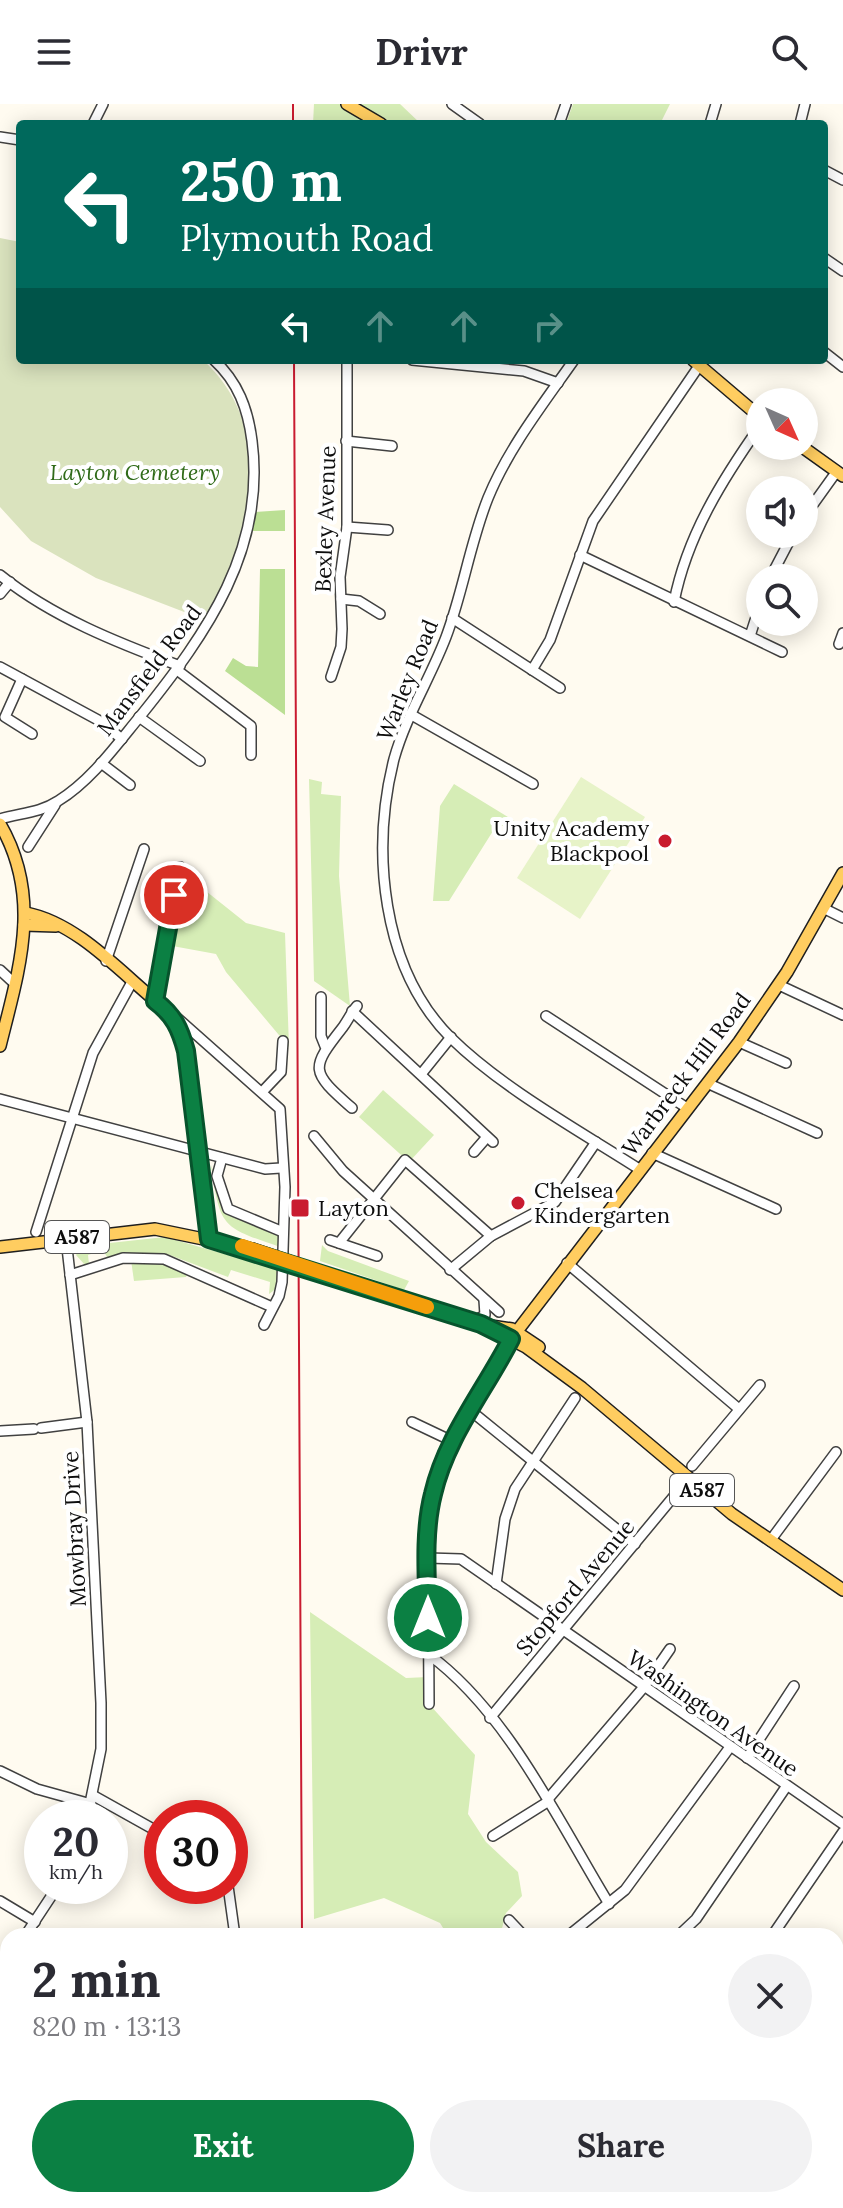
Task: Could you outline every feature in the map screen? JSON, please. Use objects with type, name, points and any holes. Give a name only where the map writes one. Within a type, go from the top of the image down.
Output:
[{"type":"main road","points":[[347,104],[374,120]]},
{"type":"main road","points":[[697,364],[746,405]]},
{"type":"main road","points":[[818,457],[841,472]]},
{"type":"main road","points":[[0,822],[25,885],[25,919],[0,1046]]},
{"type":"main road","name":"Warbreck Hill Road","points":[[511,1332],[739,1042],[779,985],[843,873]]},
{"type":"main road","points":[[25,919],[62,927],[168,1011],[180,1031],[186,1051],[209,1239]]},
{"type":"main road","points":[[209,1221],[226,1242]]},
{"type":"main road","name":"A587","points":[[0,1247],[155,1229],[252,1249],[511,1332],[770,1541],[843,1590]]},
{"type":"main road","name":"Warbreck Hill Road","points":[[511,1332],[520,1317],[546,1290]]},
{"type":"street","points":[[452,104],[474,120]]},
{"type":"street","points":[[467,115],[471,104]]},
{"type":"street","name":"Mansfield Road","points":[[0,822],[56,802],[101,763],[179,668],[212,618],[236,572],[253,500],[253,450],[245,408],[232,380],[218,364]]},
{"type":"street","name":"Bexley Avenue","points":[[331,677],[341,647],[340,560],[347,527],[347,364]]},
{"type":"street","points":[[453,364],[524,371],[558,383]]},
{"type":"street","name":"Warley Road","points":[[571,364],[495,482],[480,519],[452,618],[410,714],[389,781],[384,859],[387,897],[395,939],[409,977],[451,1037],[487,1067],[639,1169]]},
{"type":"street","points":[[532,670],[550,640],[580,555],[607,499],[695,364]]},
{"type":"street","points":[[346,441],[392,446]]},
{"type":"street","points":[[674,602],[684,563],[704,516],[746,448]]},
{"type":"street","points":[[818,500],[841,472]]},
{"type":"street","points":[[347,527],[388,530]]},
{"type":"street","points":[[580,555],[746,634]]},
{"type":"street","points":[[0,575],[118,642],[179,668],[251,726],[251,755]]},
{"type":"street","points":[[0,594],[10,582]]},
{"type":"street","points":[[341,599],[359,601],[380,614]]},
{"type":"street","points":[[452,618],[560,688]]},
{"type":"street","points":[[839,644],[843,633]]},
{"type":"street","points":[[750,636],[782,652]]},
{"type":"street","points":[[0,667],[98,720],[122,739]]},
{"type":"street","points":[[22,679],[5,717],[32,734]]},
{"type":"street","points":[[410,714],[533,784]]},
{"type":"street","points":[[139,717],[200,761]]},
{"type":"street","points":[[101,763],[130,785]]},
{"type":"street","name":"Mansfield Road","points":[[28,847],[56,802]]},
{"type":"street","points":[[106,961],[144,849]]},
{"type":"street","points":[[155,1001],[180,867]]},
{"type":"street","points":[[823,908],[843,918]]},
{"type":"street","points":[[0,970],[14,983]]},
{"type":"street","points":[[36,1232],[93,1053],[132,982]]},
{"type":"street","points":[[779,985],[843,1015]]},
{"type":"street","points":[[321,997],[321,1036],[325,1046]]},
{"type":"street","points":[[352,1108],[320,1073],[325,1046],[355,1008],[422,1073],[446,1101],[490,1139],[474,1152]]},
{"type":"street","points":[[168,1011],[208,1042],[279,1107],[282,1282],[279,1296],[264,1325]]},
{"type":"street","points":[[559,1024],[565,1014]]},
{"type":"street","points":[[546,1016],[687,1108]]},
{"type":"street","points":[[422,1073],[451,1037]]},
{"type":"street","points":[[263,1091],[281,1072],[283,1041]]},
{"type":"street","points":[[186,1051],[208,1042]]},
{"type":"street","points":[[739,1042],[786,1063]]},
{"type":"street","points":[[707,1083],[817,1133]]},
{"type":"street","points":[[0,1099],[265,1169],[281,1168]]},
{"type":"street","points":[[314,1136],[374,1200],[499,1312]]},
{"type":"street","points":[[450,1270],[491,1236],[555,1202],[596,1142]]},
{"type":"street","points":[[652,1153],[776,1209]]},
{"type":"street","points":[[222,1158],[217,1176],[228,1209],[283,1232]]},
{"type":"street","points":[[377,1256],[334,1241],[374,1200],[405,1160],[491,1236]]},
{"type":"street","name":"Mowbray Drive","points":[[66,1239],[87,1422],[101,1733],[92,1800]]},
{"type":"street","points":[[70,1275],[123,1258],[164,1259],[272,1307]]},
{"type":"street","points":[[567,1263],[739,1409]]},
{"type":"street","points":[[476,1323],[485,1315],[484,1300]]},
{"type":"street","points":[[429,1704],[428,1558],[432,1494],[452,1441],[471,1411],[511,1332]]},
{"type":"street","points":[[692,1466],[760,1385]]},
{"type":"street","points":[[496,1584],[505,1519],[515,1489],[575,1398]]},
{"type":"street","points":[[471,1411],[534,1459],[635,1544]]},
{"type":"street","points":[[0,1431],[87,1422]]},
{"type":"street","points":[[412,1422],[452,1441]]},
{"type":"street","points":[[770,1541],[836,1452]]},
{"type":"street","name":"Stopford Avenue","points":[[490,1718],[689,1478]]},
{"type":"street","name":"Washington Avenue","points":[[428,1558],[461,1559],[843,1824]]},
{"type":"street","points":[[493,1836],[549,1800],[643,1688],[670,1649]]},
{"type":"street","points":[[428,1654],[452,1671],[490,1718],[549,1800],[609,1904]]},
{"type":"street","points":[[747,1758],[794,1686]]},
{"type":"street","points":[[578,1928],[609,1904],[641,1872],[730,1747]]},
{"type":"street","points":[[0,1771],[37,1789],[92,1800]]},
{"type":"street","points":[[686,1928],[696,1919],[786,1787]]},
{"type":"street","points":[[777,1928],[843,1832]]},
{"type":"street","points":[[0,1901],[37,1919]]},
{"type":"street","points":[[31,1928],[47,1904]]},
{"type":"street","points":[[231,1904],[234,1928]]},
{"type":"street","points":[[509,1920],[516,1928]]},
{"type":"green space","points":[[314,104],[347,104],[374,120],[313,120]]},
{"type":"green space","points":[[359,104],[400,104],[417,120],[381,120]]},
{"type":"green space","points":[[573,104],[670,104],[662,120],[567,120]]},
{"type":"green space","name":"Layton Cemetery","points":[[0,238],[16,241],[16,364],[206,364],[227,388],[242,419],[249,452],[249,487],[234,556],[205,620],[96,578],[31,541],[0,507]]},
{"type":"green space","points":[[285,510],[285,531],[251,531],[255,512]]},
{"type":"green space","points":[[260,569],[285,569],[285,715],[225,671],[233,658],[246,666],[258,667]]},
{"type":"green space","points":[[581,777],[645,817],[580,919],[517,878]]},
{"type":"green space","points":[[309,779],[322,782],[321,794],[341,796],[339,876],[350,1006],[314,981]]},
{"type":"green space","points":[[454,784],[516,822],[511,831],[498,823],[449,901],[433,901],[440,806]]},
{"type":"green space","points":[[182,872],[246,923],[285,933],[289,1047],[226,972],[216,954],[167,945]]},
{"type":"green space","points":[[383,1090],[434,1135],[409,1162],[359,1117]]},
{"type":"green space","points":[[211,1165],[230,1215],[280,1236],[280,1247],[246,1235],[227,1222],[217,1202]]},
{"type":"green space","points":[[165,1237],[280,1270],[277,1288],[269,1294],[270,1282],[231,1270],[228,1277],[167,1254],[107,1257],[103,1250],[88,1255],[89,1264],[85,1265],[76,1255],[82,1246]]},
{"type":"green space","points":[[322,1245],[328,1251],[409,1281],[404,1290],[320,1261]]},
{"type":"green space","points":[[131,1260],[162,1261],[188,1271],[186,1277],[134,1281]]},
{"type":"green space","points":[[310,1612],[406,1678],[428,1677],[429,1704],[475,1755],[468,1814],[486,1842],[518,1872],[522,1896],[506,1913],[502,1928],[443,1928],[440,1923],[384,1898],[314,1919]]},
{"type":"railway","points":[[293,104],[293,120]]},
{"type":"railway","points":[[294,364],[302,1928]]},
{"type":"slow traffic","points":[[242,1246],[427,1307]]},
{"type":"place","name":"Unity Academy Blackpool","points":[[665,841]]},
{"type":"place","name":"Chelsea Kindergarten","points":[[518,1203]]},
{"type":"place","name":"Layton","points":[[300,1208]]},
{"type":"route","points":[[174,895],[155,1001],[168,1011],[178,1025],[186,1051],[209,1239],[252,1249],[481,1324],[511,1339],[452,1441],[432,1494],[428,1522],[428,1618]]}]
